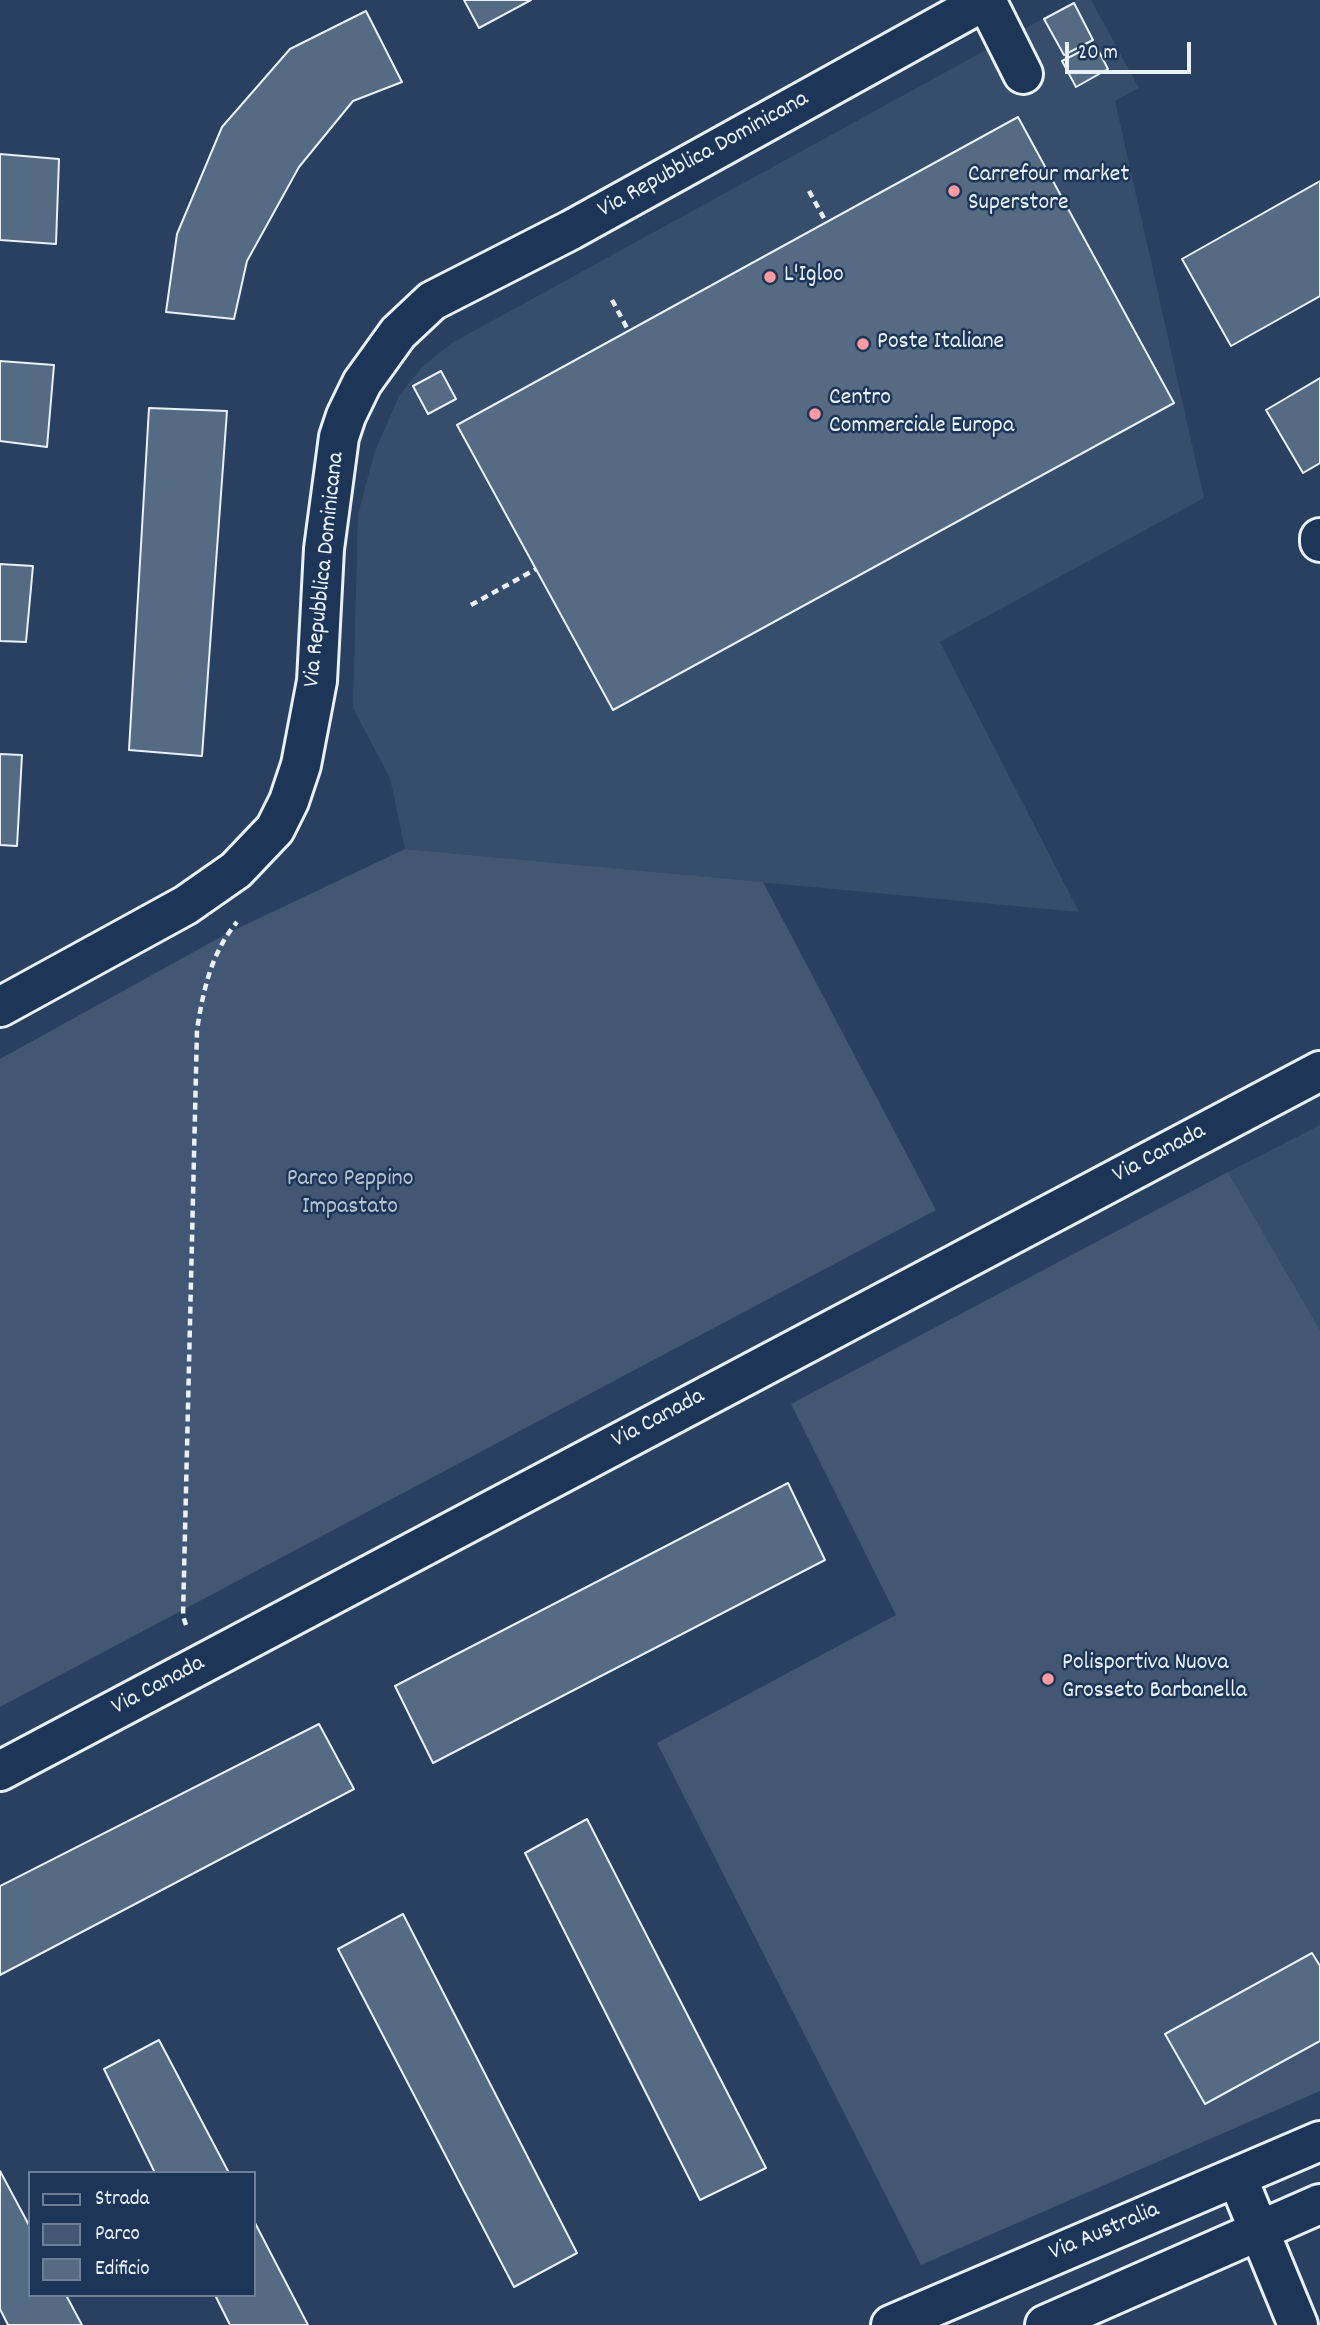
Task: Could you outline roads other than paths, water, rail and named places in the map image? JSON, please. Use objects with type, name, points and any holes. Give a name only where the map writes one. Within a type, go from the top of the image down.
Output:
[{"type":"street","points":[[986,0],[1023,74]]},
{"type":"street","name":"Via Repubblica Dominicana","points":[[0,1007],[186,905],[236,870],[275,829],[289,801],[301,765],[317,681],[324,549],[339,437],[362,383],[398,333],[432,302],[571,230],[986,0]]},
{"type":"street","name":"Via Canada","points":[[0,1771],[1320,1071]]},
{"type":"street","name":"Via Australia","points":[[891,2325],[1320,2141]]},
{"type":"street","points":[[1237,2176],[1298,2325]]},
{"type":"street","points":[[1045,2325],[1320,2204]]},
{"type":"place","name":"Carrefour market Superstore","points":[[954,191]]},
{"type":"place","name":"L'Igloo","points":[[770,277]]},
{"type":"place","name":"Poste Italiane","points":[[863,344]]},
{"type":"place","name":"Centro Commerciale Europa","points":[[815,414]]},
{"type":"place","name":"Polisportiva Nuova Grosseto Barbanella","points":[[1048,1679]]},
{"type":"park label","name":"Parco Peppino Impastato","points":[[350,1195]]}]
